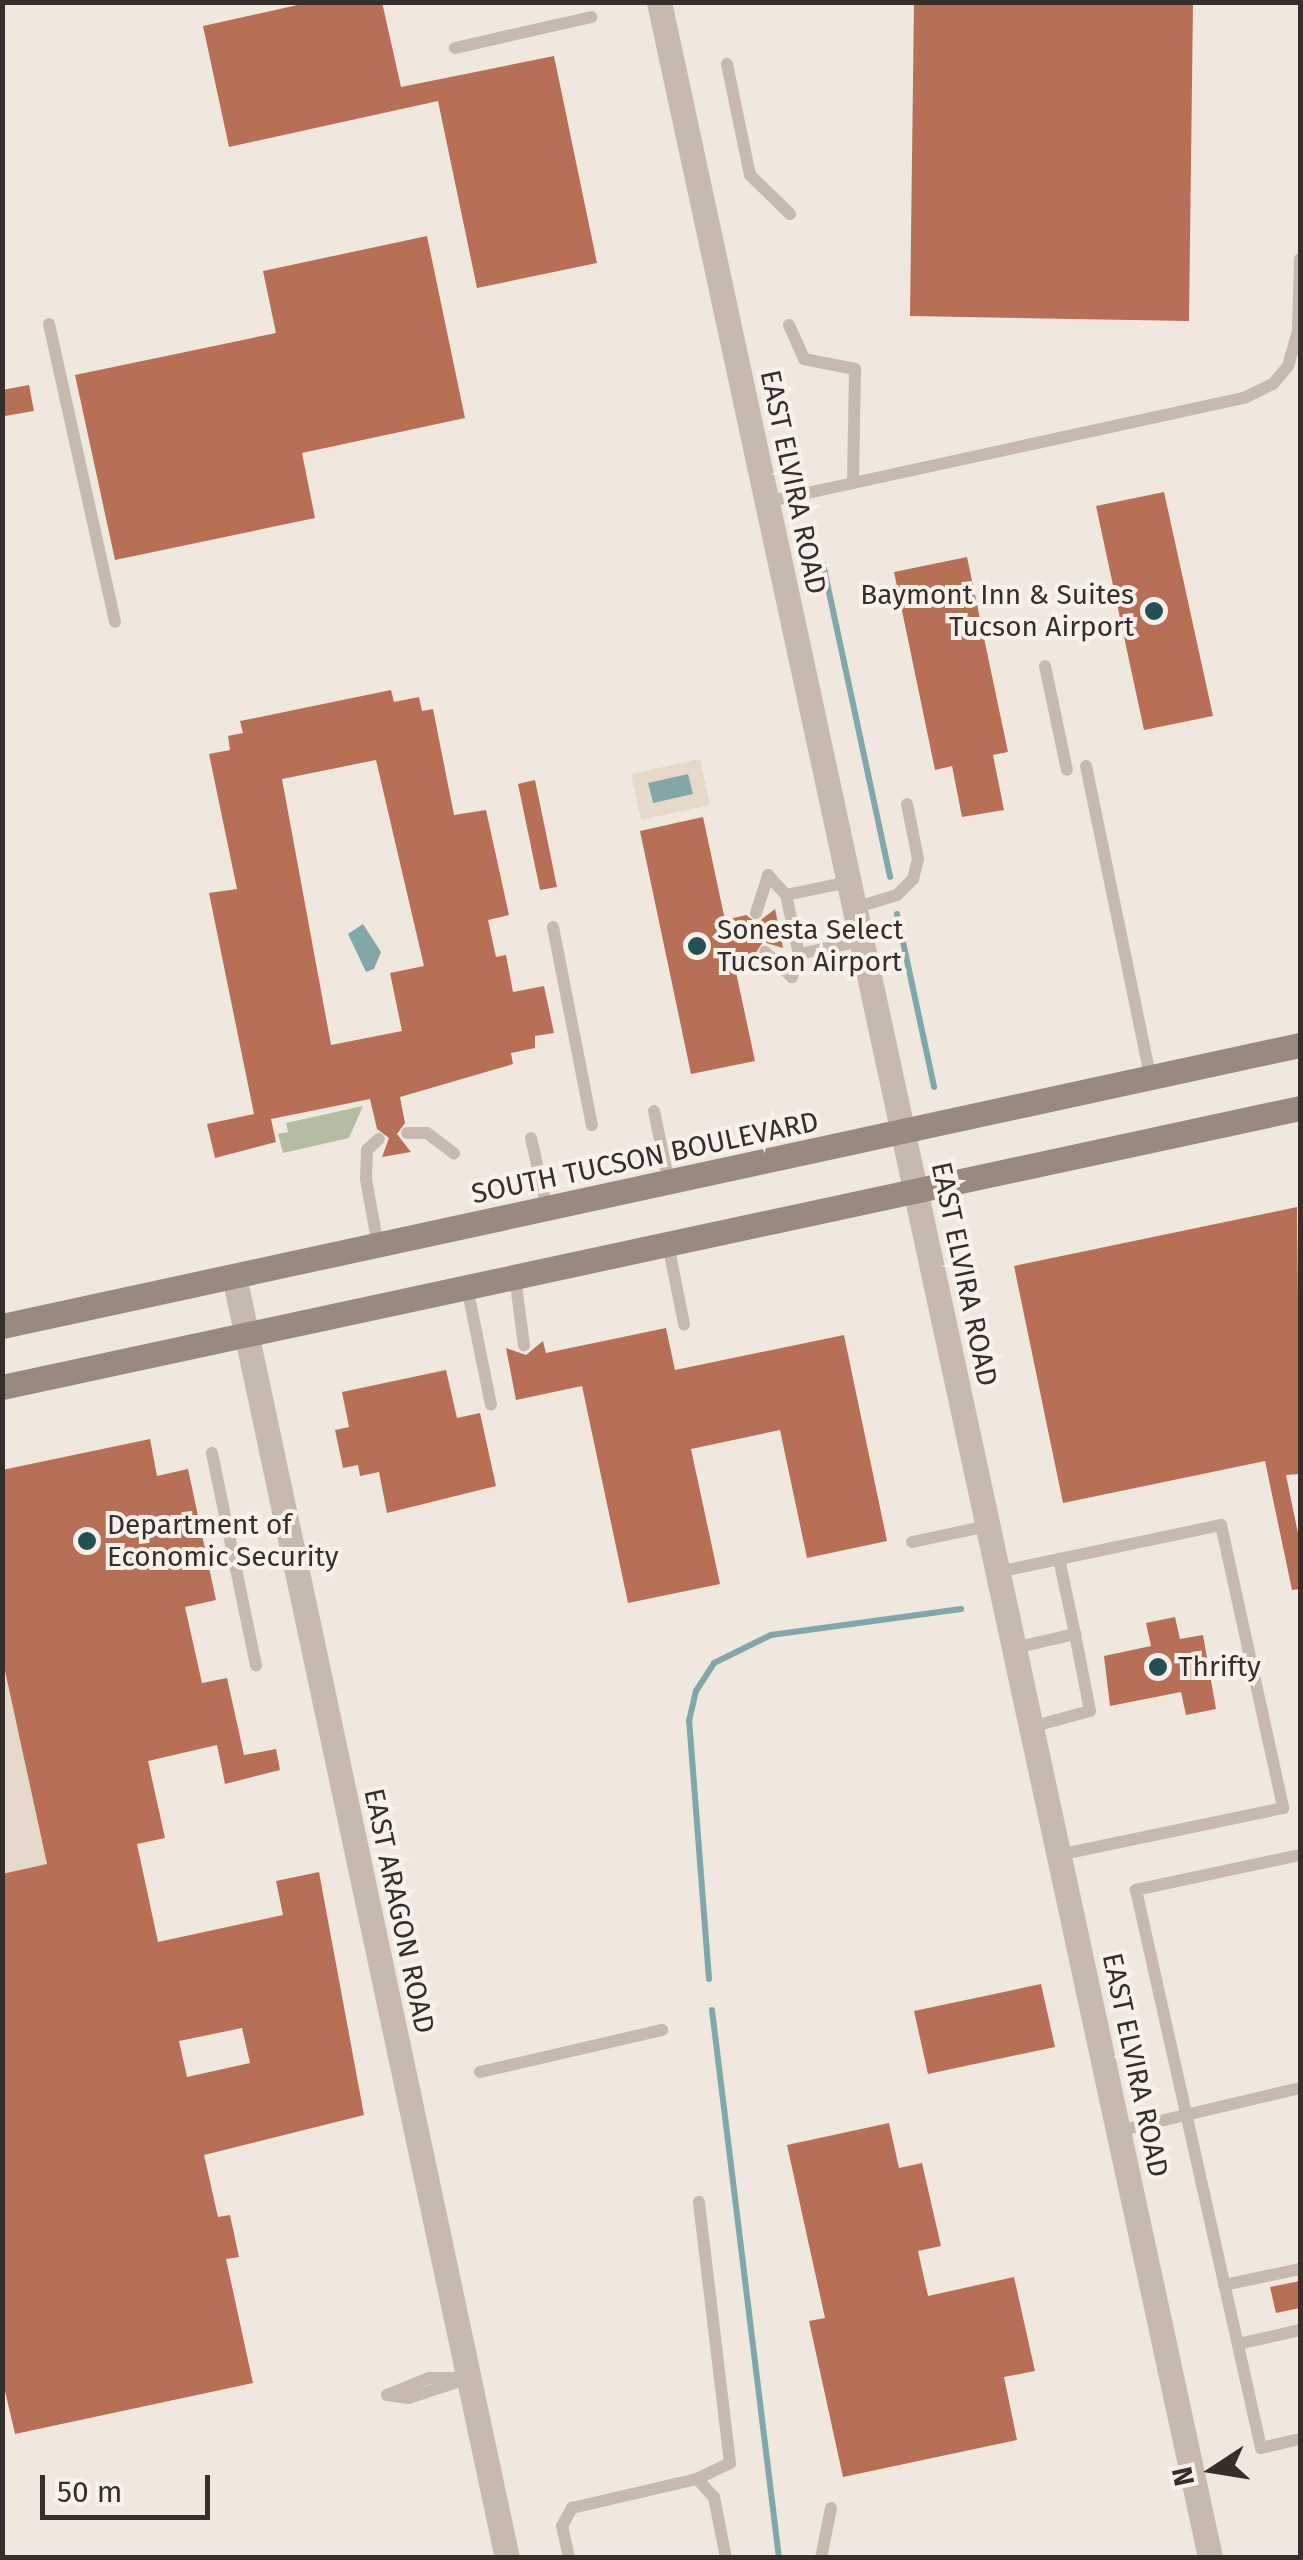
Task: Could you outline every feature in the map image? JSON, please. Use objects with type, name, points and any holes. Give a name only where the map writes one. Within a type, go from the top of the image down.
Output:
[{"type":"main road","name":"SOUTH TUCSON BOULEVARD","points":[[2,1326],[1300,1046]]},
{"type":"main road","points":[[2,1388],[1300,1108]]},
{"type":"street","name":"EAST ELVIRA ROAD","points":[[660,2],[1210,2558]]},
{"type":"street","name":"EAST ARAGON ROAD","points":[[234,1276],[506,2558]]},
{"type":"lane","points":[[455,48],[592,18]]},
{"type":"lane","points":[[727,64],[750,174],[790,214]]},
{"type":"lane","points":[[766,502],[1244,398],[1273,384],[1288,366],[1298,330],[1300,259]]},
{"type":"lane","points":[[50,324],[115,622]]},
{"type":"lane","points":[[789,325],[804,359],[855,368],[853,483]]},
{"type":"lane","points":[[1045,666],[1067,770]]},
{"type":"lane","points":[[1086,766],[1151,1078]]},
{"type":"lane","points":[[854,908],[897,895],[914,879],[918,859],[907,804]]},
{"type":"lane","points":[[756,913],[768,875],[786,896],[799,954],[792,978],[765,952]]},
{"type":"lane","points":[[786,896],[848,882]]},
{"type":"lane","points":[[554,927],[592,1125]]},
{"type":"lane","points":[[799,954],[861,941]]},
{"type":"lane","points":[[654,1111],[669,1183]]},
{"type":"lane","points":[[407,1134],[427,1134],[454,1154]]},
{"type":"lane","points":[[531,1138],[547,1210]]},
{"type":"lane","points":[[378,1246],[366,1178],[367,1150],[379,1139]]},
{"type":"lane","points":[[668,1244],[684,1324]]},
{"type":"lane","points":[[515,1277],[524,1344]]},
{"type":"lane","points":[[467,1287],[491,1405]]},
{"type":"lane","points":[[212,1453],[256,1666]]},
{"type":"lane","points":[[998,1572],[1221,1525],[1283,1808],[1059,1855]]},
{"type":"lane","points":[[912,1542],[988,1526]]},
{"type":"lane","points":[[1031,1727],[1090,1712],[1060,1559]]},
{"type":"lane","points":[[1014,1648],[1075,1634]]},
{"type":"lane","points":[[1300,1855],[1136,1890],[1262,2448],[1300,2439]]},
{"type":"lane","points":[[480,2072],[662,2030]]},
{"type":"lane","points":[[1118,2131],[1300,2088]]},
{"type":"lane","points":[[568,2558],[562,2526],[572,2508],[696,2479],[730,2462],[699,2202]]},
{"type":"lane","points":[[1224,2286],[1300,2269]]},
{"type":"lane","points":[[1238,2344],[1300,2330]]},
{"type":"lane","points":[[429,2378],[468,2378],[409,2398],[387,2396],[429,2378]]},
{"type":"lane","points":[[696,2479],[714,2497],[726,2558]]},
{"type":"lane","points":[[822,2558],[831,2508]]},
{"type":"green space","points":[[363,1106],[349,1138],[283,1153],[278,1134],[288,1132],[286,1123]]},
{"type":"shaded area","points":[[700,759],[710,805],[641,820],[631,774]],"holes":[[[690,781],[693,793],[652,802],[648,784]]]},
{"type":"shaded area","points":[[2,1657],[47,1864],[3,1874],[2,1874]]},
{"type":"water","points":[[688,774],[693,794],[653,803],[648,783]]},
{"type":"water","points":[[363,924],[381,952],[374,969],[366,972],[348,934]]},
{"type":"building","points":[[311,2],[382,2],[401,87],[554,56],[597,263],[477,288],[438,101],[229,147],[203,26]]},
{"type":"building","points":[[914,2],[1193,2],[1189,321],[910,316]]},
{"type":"building","points":[[427,236],[465,418],[302,453],[315,518],[115,560],[75,375],[276,333],[263,271]]},
{"type":"building","points":[[29,385],[34,411],[5,416],[2,390]]},
{"type":"building","name":"Baymont Inn & Suites Tucson Airport","points":[[1164,492],[1213,716],[1144,730],[1096,506]]},
{"type":"building","points":[[967,557],[1008,752],[993,755],[1004,810],[962,817],[952,766],[935,770],[894,572]]},
{"type":"building","points":[[391,690],[394,702],[419,697],[422,711],[433,709],[454,815],[486,810],[509,915],[488,920],[496,957],[506,955],[513,992],[544,986],[554,1033],[535,1036],[535,1048],[511,1053],[513,1064],[400,1097],[405,1123],[397,1134],[411,1152],[382,1157],[389,1138],[377,1129],[370,1099],[271,1119],[276,1142],[215,1158],[207,1124],[254,1114],[209,893],[237,889],[209,754],[230,750],[228,736],[243,733],[240,721]],"holes":[[[376,760],[424,966],[390,973],[402,1031],[331,1045],[282,779]]]},
{"type":"building","points":[[535,780],[557,887],[540,890],[518,784]]},
{"type":"building","name":"Sonesta Select Tucson Airport","points":[[703,817],[725,920],[746,915],[757,923],[775,909],[783,948],[763,942],[755,954],[733,958],[755,1061],[691,1074],[640,831]]},
{"type":"building","points":[[1297,1207],[1300,1474],[1286,1475],[1300,1543],[1300,1589],[1292,1590],[1265,1461],[1063,1503],[1014,1266]]},
{"type":"building","points":[[666,1328],[675,1370],[844,1335],[887,1541],[807,1558],[780,1430],[691,1449],[720,1584],[628,1603],[582,1386],[516,1400],[506,1348],[526,1355],[543,1341],[546,1353]]},
{"type":"building","points":[[446,1370],[457,1418],[480,1413],[496,1486],[387,1513],[379,1472],[360,1476],[358,1465],[343,1468],[335,1430],[349,1427],[342,1392]]},
{"type":"building","points":[[150,1439],[157,1476],[188,1469],[216,1600],[185,1607],[202,1683],[227,1678],[244,1755],[276,1749],[280,1770],[225,1784],[217,1745],[148,1761],[165,1838],[137,1844],[158,1942],[283,1915],[276,1881],[319,1872],[364,2115],[204,2155],[218,2217],[230,2215],[239,2257],[226,2259],[253,2383],[15,2434],[2,2378],[2,1874],[47,1864],[2,1657],[2,1470]],"holes":[[[242,2028],[250,2063],[187,2077],[179,2041]]]},
{"type":"building","name":"Thrifty","points":[[1175,1617],[1180,1639],[1203,1635],[1216,1709],[1186,1715],[1181,1692],[1110,1706],[1104,1656],[1151,1646],[1146,1623]]},
{"type":"building","points":[[1041,1984],[1055,2047],[928,2074],[914,2011]]},
{"type":"building","points":[[889,2123],[899,2168],[922,2163],[941,2246],[918,2251],[928,2296],[1014,2277],[1035,2371],[1004,2377],[1017,2440],[843,2477],[809,2321],[825,2318],[787,2145]]},
{"type":"building","points":[[1300,2281],[1300,2308],[1276,2313],[1270,2287]]},
{"type":"waterway","points":[[823,564],[890,877]]},
{"type":"waterway","points":[[897,914],[934,1087]]},
{"type":"waterway","points":[[709,1979],[689,1721],[696,1691],[714,1663],[771,1635],[961,1609]]},
{"type":"waterway","points":[[712,2010],[779,2558]]},
{"type":"place","name":"Baymont Inn & Suites Tucson Airport","points":[[1154,611]]},
{"type":"place","name":"Sonesta Select Tucson Airport","points":[[697,946]]},
{"type":"place","name":"Department of Economic Security","points":[[87,1541]]},
{"type":"place","name":"Thrifty","points":[[1158,1667]]}]
